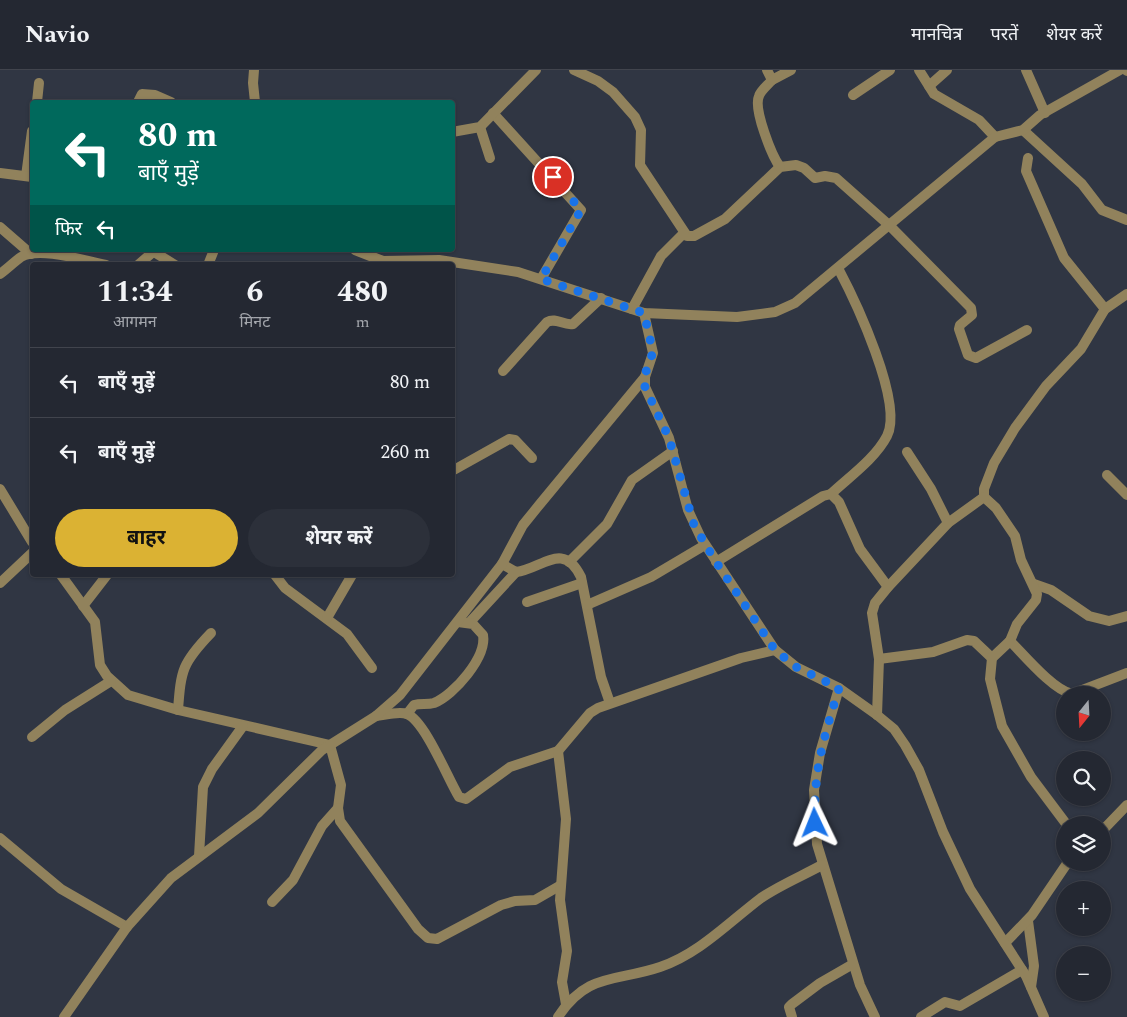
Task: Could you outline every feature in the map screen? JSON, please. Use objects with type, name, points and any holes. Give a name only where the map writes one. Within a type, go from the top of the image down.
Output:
[{"type":"street","points":[[254,70],[255,100]]},
{"type":"street","points":[[455,131],[480,127],[536,70]]},
{"type":"street","points":[[574,70],[598,80],[613,92],[635,117],[641,130],[640,165],[684,233],[694,236],[725,219],[780,167],[796,165],[804,168],[815,178],[825,176],[836,178],[890,226],[971,308],[972,315],[960,325],[959,329],[968,355],[971,358],[976,358],[1027,330]]},
{"type":"street","points":[[767,70],[772,80]]},
{"type":"street","points":[[780,167],[774,160],[760,117],[758,101],[759,95],[772,80],[791,70]]},
{"type":"street","points":[[853,95],[890,70]]},
{"type":"street","points":[[919,70],[934,94],[979,120],[996,137]]},
{"type":"street","points":[[929,86],[947,70]]},
{"type":"street","points":[[1026,70],[1045,113]]},
{"type":"street","points":[[401,262],[439,260],[467,263],[541,279],[644,313],[737,317],[775,312],[794,303],[996,137],[1024,130],[1045,113],[1120,70]]},
{"type":"street","points":[[37,100],[40,83]]},
{"type":"street","points":[[139,100],[142,94],[146,93],[165,100]]},
{"type":"street","points":[[493,113],[581,210],[541,279]]},
{"type":"street","points":[[480,127],[490,158]]},
{"type":"street","points":[[1024,130],[1082,184],[1102,210],[1127,220]]},
{"type":"street","points":[[1028,158],[1026,171],[1064,258],[1105,309]]},
{"type":"street","points":[[0,173],[29,176],[30,161]]},
{"type":"street","points":[[0,228],[31,254]]},
{"type":"street","points":[[632,309],[660,256],[684,233]]},
{"type":"street","points":[[141,262],[151,252]]},
{"type":"street","points":[[154,252],[170,262]]},
{"type":"street","points":[[359,252],[380,262]]},
{"type":"street","points":[[0,274],[22,257],[31,254],[59,255],[92,262]]},
{"type":"street","points":[[716,562],[823,496],[831,494],[879,448],[887,437],[892,420],[889,401],[872,343],[858,305],[838,268]]},
{"type":"street","points":[[877,715],[879,659],[872,613],[875,603],[948,523],[984,497],[986,484],[1002,447],[1046,386],[1081,349],[1105,309],[1127,294]]},
{"type":"street","points":[[503,372],[547,322],[554,320],[569,325],[573,324],[601,298]]},
{"type":"street","points":[[64,1017],[127,927],[157,892],[199,856],[258,813],[322,750],[376,716],[400,695],[502,564],[523,525],[600,434],[644,377],[653,352],[644,313]]},
{"type":"street","points":[[644,377],[645,387],[666,430],[688,510],[705,545],[775,650],[796,667],[839,688],[894,729],[920,770],[943,832],[970,889],[1022,970],[1044,1017]]},
{"type":"street","points":[[455,469],[509,439],[515,440],[532,458]]},
{"type":"street","points":[[570,562],[607,524],[632,480],[672,451]]},
{"type":"street","points":[[907,452],[931,489],[948,523]]},
{"type":"street","points":[[1107,475],[1127,495]]},
{"type":"street","points":[[0,489],[30,539]]},
{"type":"street","points":[[831,494],[839,502],[860,549],[888,587]]},
{"type":"street","points":[[984,497],[996,508],[1011,530],[1021,560],[1034,584],[1037,594],[1036,600],[1017,624],[1010,641],[992,658],[990,679],[1002,726],[1027,771],[1060,816]]},
{"type":"street","points":[[587,605],[650,577],[705,545]]},
{"type":"street","points":[[0,584],[30,555]]},
{"type":"street","points":[[469,623],[516,572],[548,559],[558,558],[570,562],[576,567],[582,583],[601,677],[610,702]]},
{"type":"street","points":[[502,564],[516,572]]},
{"type":"street","points":[[62,577],[96,622],[100,665],[111,681],[128,695],[178,710],[330,745]]},
{"type":"street","points":[[84,606],[106,577]]},
{"type":"street","points":[[277,577],[286,588],[347,634],[372,668]]},
{"type":"street","points":[[327,618],[351,577]]},
{"type":"street","points":[[527,602],[582,583]]},
{"type":"street","points":[[1034,584],[1051,590],[1088,616],[1109,621],[1127,616]]},
{"type":"street","points":[[376,716],[406,714],[418,704],[436,702],[467,675],[477,658],[484,639],[480,630],[469,623],[458,622]]},
{"type":"street","points":[[178,710],[180,682],[186,661],[211,633]]},
{"type":"street","points":[[879,659],[933,652],[967,640],[974,641],[992,658]]},
{"type":"street","points":[[1010,641],[1066,692],[1074,694],[1094,684],[1123,675],[1127,684]]},
{"type":"street","points":[[406,714],[419,725],[462,800],[470,797],[510,768],[558,751],[590,713],[610,702],[629,698],[741,658],[775,650]]},
{"type":"street","points":[[32,737],[65,710],[111,681]]},
{"type":"street","points":[[839,688],[820,753],[814,790],[817,844],[853,964],[875,1017]]},
{"type":"street","points":[[199,856],[203,787],[212,769],[243,726]]},
{"type":"street","points":[[330,745],[341,785],[338,808],[340,821],[418,928],[428,938],[437,939],[501,905],[515,900],[534,900],[561,885]]},
{"type":"street","points":[[558,751],[566,819],[561,885],[561,916],[567,951],[562,982],[566,1004]]},
{"type":"street","points":[[1111,822],[1127,805]]},
{"type":"street","points":[[272,902],[293,880],[322,826],[338,808]]},
{"type":"street","points":[[0,838],[61,889],[127,927]]},
{"type":"street","points":[[558,1017],[566,1004],[579,992],[596,982],[659,968],[672,962],[719,932],[763,897],[822,865]]},
{"type":"street","points":[[1005,943],[1028,921],[1062,871]]},
{"type":"street","points":[[1028,921],[1034,966],[1031,987]]},
{"type":"street","points":[[792,1017],[789,1009],[792,1004],[820,982],[853,964]]},
{"type":"street","points":[[922,1017],[945,1002],[960,1006],[1022,970]]},
{"type":"route","points":[[553,177],[577,203],[581,214],[541,279],[644,313],[653,348],[652,357],[644,377],[645,387],[669,438],[683,495],[694,525],[716,562],[775,650],[796,667],[839,688],[820,753],[814,790],[815,823]]}]
